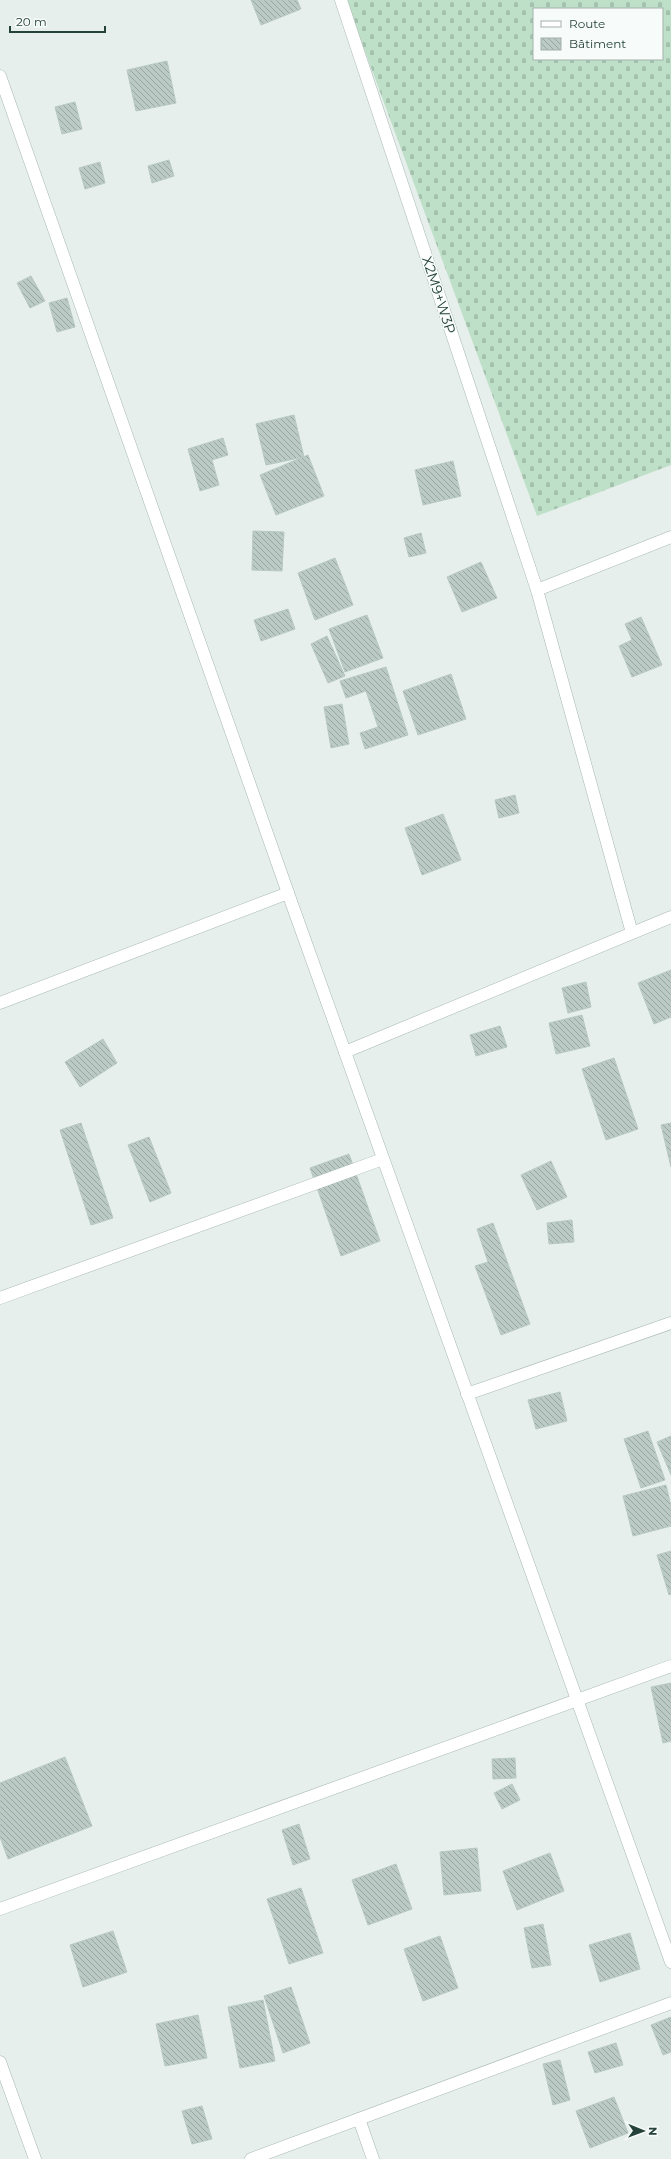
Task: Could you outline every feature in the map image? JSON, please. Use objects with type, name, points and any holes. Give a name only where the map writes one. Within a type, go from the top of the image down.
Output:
[{"type":"street","name":"X2M9+W3P","points":[[341,0],[537,590],[632,933]]},
{"type":"street","points":[[0,76],[288,893],[671,1962]]},
{"type":"street","points":[[537,590],[671,537]]},
{"type":"street","points":[[0,1003],[288,893]]},
{"type":"street","points":[[345,1052],[671,917]]},
{"type":"street","points":[[0,1298],[383,1159]]},
{"type":"street","points":[[467,1394],[671,1323]]},
{"type":"street","points":[[0,1909],[671,1666]]},
{"type":"street","points":[[251,2159],[671,2003]]},
{"type":"street","points":[[0,2062],[35,2159]]},
{"type":"street","points":[[359,2119],[373,2159]]},
{"type":"green space","points":[[346,0],[671,0],[671,465],[537,516]]},
{"type":"building","points":[[251,0],[297,0],[301,9],[261,25]]},
{"type":"building","points":[[167,61],[176,103],[136,111],[127,70]]},
{"type":"building","points":[[75,102],[82,129],[62,134],[55,107]]},
{"type":"building","points":[[169,160],[174,176],[152,183],[148,166]]},
{"type":"building","points":[[100,162],[105,183],[85,189],[79,168]]},
{"type":"building","points":[[31,276],[45,301],[30,308],[17,283]]},
{"type":"building","points":[[67,298],[75,327],[57,332],[49,303]]},
{"type":"building","points":[[294,415],[304,457],[266,465],[256,424]]},
{"type":"building","points":[[223,438],[228,455],[212,460],[219,485],[200,491],[188,449]]},
{"type":"building","points":[[308,455],[324,496],[276,515],[260,475]]},
{"type":"building","points":[[453,461],[461,496],[423,505],[415,470]]},
{"type":"building","points":[[253,531],[284,532],[282,571],[252,570]]},
{"type":"building","points":[[421,533],[426,553],[409,557],[404,538]]},
{"type":"building","points":[[335,558],[353,605],[315,620],[298,573]]},
{"type":"building","points":[[481,562],[497,598],[462,612],[447,577]]},
{"type":"building","points":[[288,609],[295,629],[261,641],[254,620]]},
{"type":"building","points":[[367,615],[383,658],[345,672],[329,629]]},
{"type":"building","points":[[641,617],[662,665],[632,677],[619,646],[632,640],[625,624]]},
{"type":"building","points":[[327,636],[345,676],[328,683],[311,644]]},
{"type":"building","points":[[386,667],[408,735],[365,749],[360,733],[378,727],[366,691],[346,698],[340,681]]},
{"type":"building","points":[[451,674],[466,719],[418,735],[403,691]]},
{"type":"building","points":[[342,704],[349,744],[331,748],[324,707]]},
{"type":"building","points":[[515,795],[519,813],[499,818],[495,800]]},
{"type":"building","points":[[443,814],[461,860],[422,875],[405,828]]},
{"type":"building","points":[[671,970],[671,1017],[654,1024],[638,983]]},
{"type":"building","points":[[586,982],[591,1007],[568,1013],[562,988]]},
{"type":"building","points":[[582,1015],[590,1046],[556,1054],[549,1023]]},
{"type":"building","points":[[500,1026],[507,1047],[476,1056],[470,1035]]},
{"type":"building","points":[[103,1039],[117,1063],[80,1087],[65,1062]]},
{"type":"building","points":[[614,1058],[638,1129],[606,1140],[582,1069]]},
{"type":"building","points":[[81,1123],[113,1218],[91,1225],[60,1130]]},
{"type":"building","points":[[671,1123],[671,1167],[661,1125]]},
{"type":"building","points":[[149,1137],[171,1193],[150,1202],[128,1145]]},
{"type":"building","points":[[349,1154],[380,1241],[341,1256],[310,1168]]},
{"type":"building","points":[[551,1161],[567,1197],[537,1210],[521,1175]]},
{"type":"building","points":[[572,1220],[574,1242],[549,1244],[547,1223]]},
{"type":"building","points":[[493,1223],[530,1324],[501,1335],[475,1266],[488,1262],[477,1229]]},
{"type":"building","points":[[560,1392],[567,1421],[536,1429],[528,1400]]},
{"type":"building","points":[[648,1431],[665,1480],[641,1488],[624,1439]]},
{"type":"building","points":[[671,1436],[671,1475],[657,1442]]},
{"type":"building","points":[[666,1485],[671,1506],[671,1526],[633,1536],[623,1496]]},
{"type":"building","points":[[671,1551],[671,1594],[669,1595],[657,1555]]},
{"type":"building","points":[[671,1683],[671,1741],[663,1743],[651,1687]]},
{"type":"building","points":[[65,1757],[92,1826],[8,1859],[0,1837],[0,1783]]},
{"type":"building","points":[[515,1758],[516,1778],[493,1779],[492,1759]]},
{"type":"building","points":[[512,1784],[520,1800],[502,1809],[494,1793]]},
{"type":"building","points":[[299,1824],[310,1859],[293,1865],[282,1830]]},
{"type":"building","points":[[477,1848],[481,1891],[444,1895],[440,1852]]},
{"type":"building","points":[[550,1853],[564,1891],[517,1910],[503,1871]]},
{"type":"building","points":[[396,1864],[412,1909],[368,1925],[352,1880]]},
{"type":"building","points":[[301,1888],[323,1953],[289,1964],[267,1899]]},
{"type":"building","points":[[543,1924],[551,1965],[532,1968],[524,1928]]},
{"type":"building","points":[[113,1931],[127,1972],[83,1987],[70,1945]]},
{"type":"building","points":[[630,1933],[640,1969],[600,1982],[589,1945]]},
{"type":"building","points":[[440,1936],[458,1988],[423,2001],[404,1949]]},
{"type":"building","points":[[291,1987],[310,2043],[283,2053],[264,1996]]},
{"type":"building","points":[[263,2000],[275,2061],[240,2068],[228,2007]]},
{"type":"building","points":[[198,2015],[207,2058],[165,2066],[156,2024]]},
{"type":"building","points":[[671,2017],[671,2052],[663,2055],[651,2025]]},
{"type":"building","points":[[616,2043],[623,2065],[595,2073],[588,2052]]},
{"type":"building","points":[[560,2060],[570,2100],[553,2105],[543,2064]]},
{"type":"building","points":[[614,2097],[628,2133],[590,2148],[576,2111]]},
{"type":"building","points":[[202,2106],[212,2139],[192,2144],[182,2111]]}]
